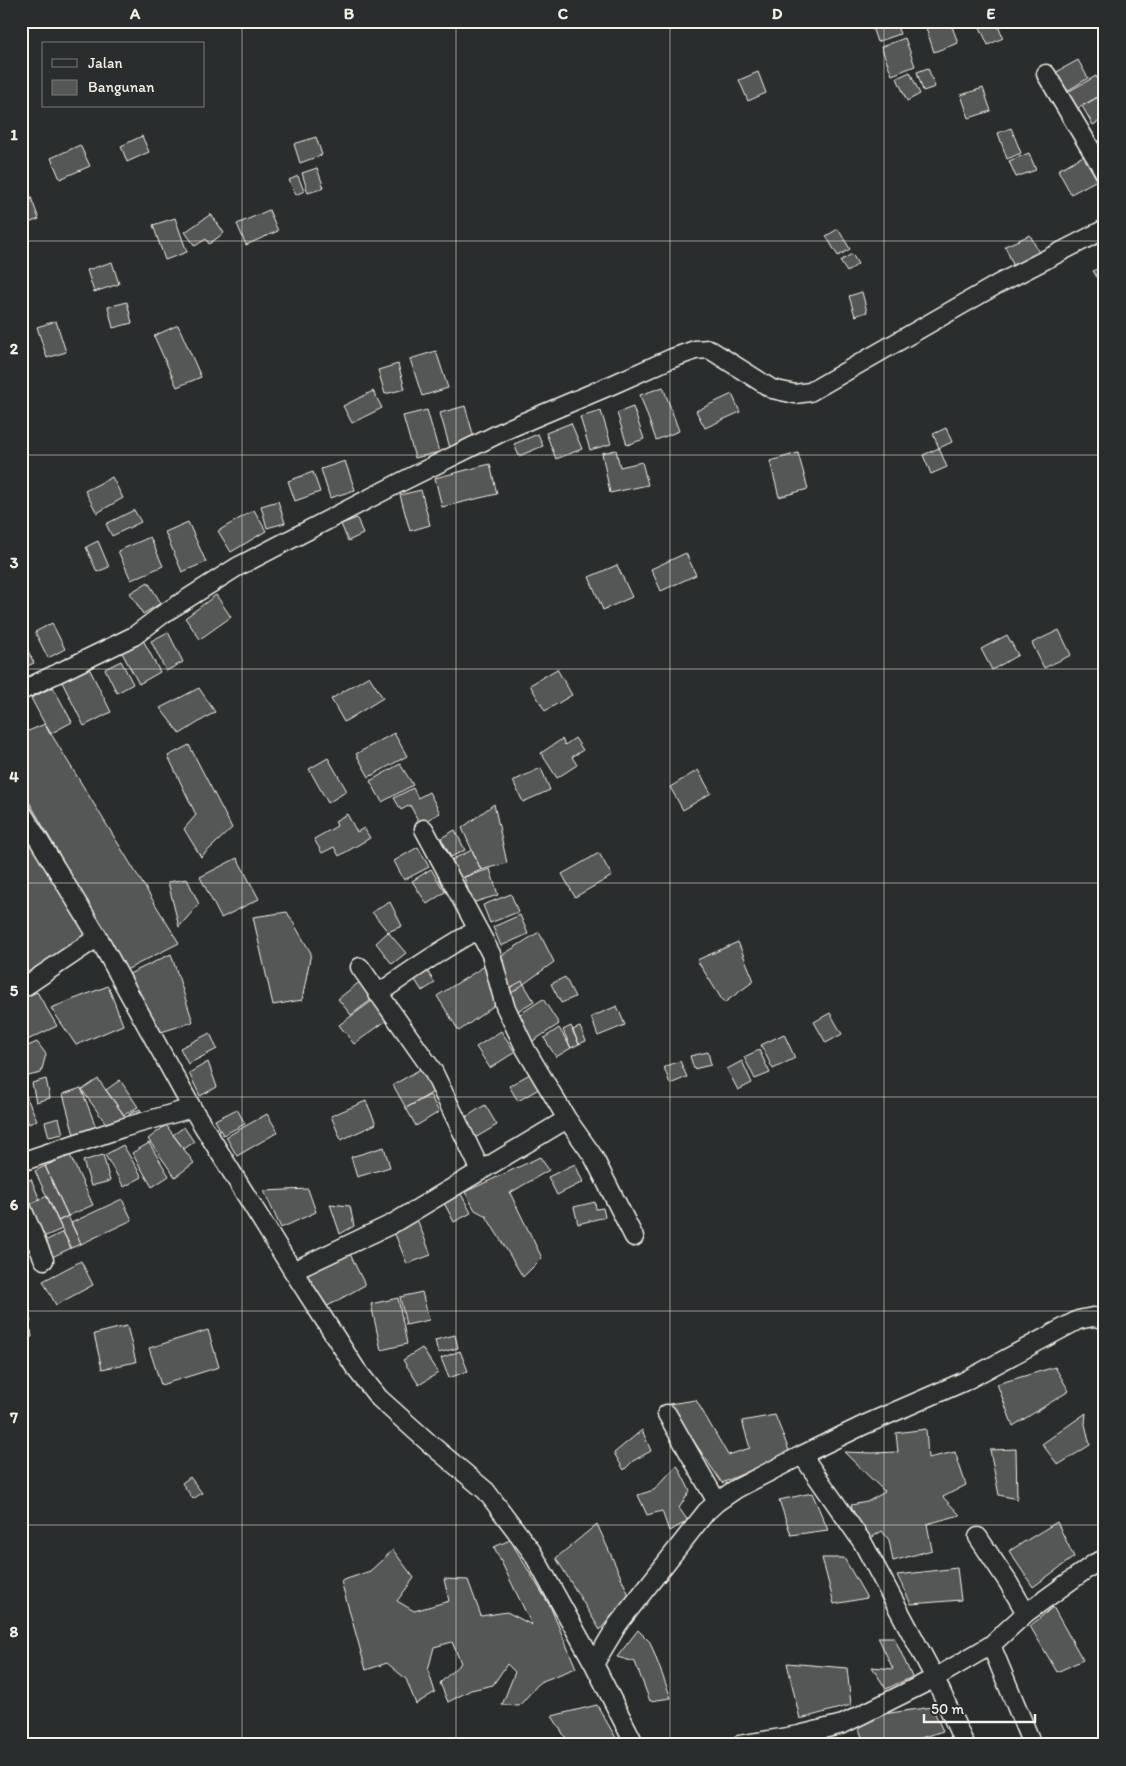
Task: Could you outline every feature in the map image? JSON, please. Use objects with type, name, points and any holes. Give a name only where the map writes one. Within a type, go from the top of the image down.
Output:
[{"type":"street","points":[[1046,74],[1105,174]]},
{"type":"street","points":[[21,691],[134,636],[163,614],[237,568],[401,482],[510,428],[670,358],[695,350],[709,349],[754,379],[772,388],[794,394],[810,392],[998,284],[1105,229]]},
{"type":"street","points":[[21,811],[98,937],[192,1108],[356,1369],[379,1398],[429,1444],[486,1491],[532,1552],[594,1664],[635,1745]]},
{"type":"street","points":[[424,829],[491,954],[505,1006],[522,1041],[567,1120],[593,1156],[634,1236]]},
{"type":"street","points":[[378,994],[445,948],[477,930]]},
{"type":"street","points":[[21,989],[98,937]]},
{"type":"street","points":[[360,967],[433,1071],[482,1171]]},
{"type":"street","points":[[21,1162],[122,1128],[192,1108]]},
{"type":"street","points":[[293,1271],[392,1224],[567,1120]]},
{"type":"street","points":[[21,1206],[44,1260]]},
{"type":"street","points":[[594,1664],[618,1624],[695,1526],[718,1502],[736,1489],[864,1425],[963,1382],[1078,1320],[1093,1317],[1105,1319]]},
{"type":"street","points":[[667,1414],[718,1502]]},
{"type":"street","points":[[802,1455],[863,1543],[935,1678],[965,1745]]},
{"type":"street","points":[[978,1537],[1026,1613]]},
{"type":"street","points":[[739,1745],[799,1735],[843,1724],[935,1678],[991,1645],[1026,1613],[1095,1563],[1105,1559]]},
{"type":"street","points":[[991,1645],[1029,1737]]},
{"type":"building","points":[[870,21],[895,21],[900,34],[877,42]]},
{"type":"building","points":[[950,21],[958,43],[934,52],[926,28]]},
{"type":"building","points":[[987,21],[996,21],[1003,38],[988,45],[979,25]]},
{"type":"building","points":[[905,38],[915,66],[892,75],[881,47]]},
{"type":"building","points":[[1078,60],[1088,78],[1064,93],[1053,74]]},
{"type":"building","points":[[928,68],[935,87],[923,91],[917,72]]},
{"type":"building","points":[[758,72],[766,93],[748,101],[739,80]]},
{"type":"building","points":[[910,72],[920,94],[907,101],[897,78]]},
{"type":"building","points":[[1096,76],[1105,93],[1073,111],[1064,94]]},
{"type":"building","points":[[983,88],[991,111],[969,118],[961,95]]},
{"type":"building","points":[[1105,93],[1105,118],[1093,125],[1082,106]]},
{"type":"building","points":[[1011,128],[1021,153],[1007,159],[998,133]]},
{"type":"building","points":[[142,136],[149,152],[127,162],[121,146]]},
{"type":"building","points":[[316,137],[322,155],[300,163],[294,144]]},
{"type":"building","points":[[1105,142],[1105,161],[1096,147]]},
{"type":"building","points":[[80,145],[90,166],[60,179],[51,158]]},
{"type":"building","points":[[1029,153],[1036,170],[1016,177],[1009,161]]},
{"type":"building","points":[[1085,155],[1097,180],[1071,194],[1058,170]]},
{"type":"building","points":[[317,168],[324,188],[308,193],[302,173]]},
{"type":"building","points":[[21,176],[23,176],[39,219],[21,226]]},
{"type":"building","points":[[298,176],[304,191],[296,195],[289,180]]},
{"type":"building","points":[[269,210],[278,231],[246,245],[237,224]]},
{"type":"building","points":[[211,214],[224,233],[209,244],[206,239],[195,246],[185,232]]},
{"type":"building","points":[[175,218],[187,252],[165,260],[153,225]]},
{"type":"building","points":[[838,229],[850,249],[838,256],[826,236]]},
{"type":"building","points":[[1030,235],[1040,255],[1014,267],[1005,246]]},
{"type":"building","points":[[852,254],[858,264],[847,272],[840,261]]},
{"type":"building","points":[[112,262],[119,284],[94,292],[87,270]]},
{"type":"building","points":[[1105,264],[1105,289],[1093,271]]},
{"type":"building","points":[[862,292],[867,312],[855,316],[849,296]]},
{"type":"building","points":[[21,296],[27,309],[21,312]]},
{"type":"building","points":[[127,302],[132,323],[113,328],[108,307]]},
{"type":"building","points":[[56,321],[66,352],[47,358],[37,327]]},
{"type":"building","points":[[178,325],[201,377],[177,387],[154,336]]},
{"type":"building","points":[[436,351],[448,388],[422,396],[410,359]]},
{"type":"building","points":[[398,364],[405,389],[385,394],[378,370]]},
{"type":"building","points":[[663,387],[679,431],[656,440],[640,395]]},
{"type":"building","points":[[373,391],[382,408],[352,423],[343,406]]},
{"type":"building","points":[[732,394],[740,412],[705,428],[696,411]]},
{"type":"building","points":[[465,406],[475,441],[450,448],[440,413]]},
{"type":"building","points":[[633,407],[644,439],[627,445],[617,413]]},
{"type":"building","points":[[427,410],[439,452],[415,458],[403,416]]},
{"type":"building","points":[[601,411],[611,444],[590,450],[580,417]]},
{"type":"building","points":[[571,423],[582,449],[556,459],[546,433]]},
{"type":"building","points":[[946,428],[952,442],[939,448],[933,434]]},
{"type":"building","points":[[538,434],[543,446],[519,456],[514,444]]},
{"type":"building","points":[[939,448],[947,467],[931,474],[923,455]]},
{"type":"building","points":[[616,450],[620,467],[642,462],[648,485],[610,493],[602,453]]},
{"type":"building","points":[[798,453],[808,489],[779,497],[770,461]]},
{"type":"building","points":[[345,461],[355,490],[330,498],[321,469]]},
{"type":"building","points":[[490,464],[497,494],[442,507],[435,478]]},
{"type":"building","points":[[313,472],[320,492],[295,501],[288,481]]},
{"type":"building","points":[[112,477],[123,498],[97,513],[85,491]]},
{"type":"building","points":[[421,490],[430,525],[410,531],[400,495]]},
{"type":"building","points":[[278,501],[285,523],[267,528],[261,506]]},
{"type":"building","points":[[134,510],[141,522],[112,536],[106,524]]},
{"type":"building","points":[[254,510],[266,531],[231,552],[218,531]]},
{"type":"building","points":[[357,518],[363,534],[348,541],[341,524]]},
{"type":"building","points":[[188,522],[206,562],[182,572],[165,532]]},
{"type":"building","points":[[150,537],[163,566],[131,580],[118,551]]},
{"type":"building","points":[[98,541],[109,567],[97,572],[86,547]]},
{"type":"building","points":[[686,553],[696,575],[661,591],[651,569]]},
{"type":"building","points":[[617,565],[632,597],[603,610],[589,577]]},
{"type":"building","points":[[148,582],[161,603],[143,614],[130,593]]},
{"type":"building","points":[[216,595],[231,617],[200,639],[185,618]]},
{"type":"building","points":[[52,623],[65,649],[48,658],[35,632]]},
{"type":"building","points":[[1059,630],[1071,655],[1044,668],[1032,643]]},
{"type":"building","points":[[168,632],[183,662],[166,671],[151,641]]},
{"type":"building","points":[[1007,635],[1018,655],[992,670],[981,649]]},
{"type":"building","points":[[21,637],[34,663],[21,669]]},
{"type":"building","points":[[143,640],[160,672],[139,684],[121,651]]},
{"type":"building","points":[[121,661],[133,684],[117,693],[105,669]]},
{"type":"building","points":[[89,668],[111,712],[84,726],[62,682]]},
{"type":"building","points":[[557,669],[572,695],[545,711],[530,685]]},
{"type":"building","points":[[369,676],[383,698],[344,722],[331,699]]},
{"type":"building","points":[[53,687],[72,722],[50,734],[31,698]]},
{"type":"building","points":[[199,688],[215,712],[180,734],[160,708]]},
{"type":"building","points":[[45,724],[179,943],[126,970],[21,788],[21,734]]},
{"type":"building","points":[[394,733],[407,756],[369,777],[356,754]]},
{"type":"building","points":[[575,738],[583,750],[572,757],[577,765],[557,778],[541,753],[562,739],[565,745]]},
{"type":"building","points":[[189,745],[232,828],[201,857],[184,829],[196,815],[168,756]]},
{"type":"building","points":[[328,758],[347,791],[328,803],[309,769]]},
{"type":"building","points":[[400,764],[413,785],[382,802],[370,781]]},
{"type":"building","points":[[541,768],[550,790],[523,802],[513,781]]},
{"type":"building","points":[[698,770],[711,793],[683,810],[670,787]]},
{"type":"building","points":[[413,788],[418,798],[429,792],[440,813],[420,824],[410,805],[401,810],[394,798]]},
{"type":"building","points":[[494,804],[507,863],[481,870],[462,828]]},
{"type":"building","points":[[347,814],[357,832],[364,828],[370,838],[339,856],[334,847],[322,853],[314,839],[337,826],[335,821]]},
{"type":"building","points":[[455,830],[465,850],[451,857],[441,838]]},
{"type":"building","points":[[29,836],[96,936],[21,980],[21,840]]},
{"type":"building","points":[[418,847],[429,867],[404,880],[394,861]]},
{"type":"building","points":[[472,850],[481,870],[456,882],[447,862]]},
{"type":"building","points":[[599,853],[612,876],[575,897],[562,874]]},
{"type":"building","points":[[237,858],[259,899],[221,918],[200,877]]},
{"type":"building","points":[[431,869],[445,892],[427,904],[412,881]]},
{"type":"building","points":[[490,869],[498,895],[472,903],[464,877]]},
{"type":"building","points":[[187,879],[199,904],[179,927],[168,882]]},
{"type":"building","points":[[511,894],[518,912],[490,923],[483,905]]},
{"type":"building","points":[[390,902],[402,926],[388,932],[372,912]]},
{"type":"building","points":[[287,912],[311,953],[302,1000],[273,1005],[253,917]]},
{"type":"building","points":[[520,915],[528,934],[501,946],[493,927]]},
{"type":"building","points":[[388,932],[406,953],[392,964],[376,943]]},
{"type":"building","points":[[539,932],[554,962],[459,1031],[437,996]]},
{"type":"building","points":[[738,942],[754,981],[724,1003],[697,960]]},
{"type":"building","points":[[171,954],[193,1022],[158,1033],[127,975]]},
{"type":"building","points":[[424,966],[435,983],[422,991],[412,975]]},
{"type":"building","points":[[565,977],[575,997],[561,1003],[551,984]]},
{"type":"building","points":[[362,980],[375,997],[351,1015],[338,999]]},
{"type":"building","points":[[522,981],[534,1001],[516,1012],[504,991]]},
{"type":"building","points":[[108,986],[123,1025],[76,1045],[51,1008]]},
{"type":"building","points":[[37,992],[57,1026],[21,1043],[21,999]]},
{"type":"building","points":[[376,998],[390,1018],[354,1044],[339,1025]]},
{"type":"building","points":[[543,999],[559,1024],[530,1043],[514,1018]]},
{"type":"building","points":[[617,1006],[625,1025],[598,1036],[591,1017]]},
{"type":"building","points":[[830,1013],[842,1034],[826,1043],[814,1022]]},
{"type":"building","points":[[571,1026],[579,1044],[571,1048],[563,1030]]},
{"type":"building","points":[[580,1027],[586,1041],[579,1044],[572,1030]]},
{"type":"building","points":[[559,1028],[571,1048],[556,1057],[544,1038]]},
{"type":"building","points":[[501,1031],[515,1052],[490,1068],[476,1047]]},
{"type":"building","points":[[210,1033],[217,1049],[188,1064],[180,1048]]},
{"type":"building","points":[[784,1034],[795,1058],[773,1069],[761,1045]]},
{"type":"building","points":[[37,1042],[46,1054],[41,1073],[24,1077],[21,1071],[21,1049]]},
{"type":"building","points":[[759,1050],[770,1073],[755,1079],[744,1057]]},
{"type":"building","points":[[708,1052],[711,1065],[694,1069],[690,1056]]},
{"type":"building","points":[[680,1061],[687,1077],[670,1084],[664,1067]]},
{"type":"building","points":[[742,1061],[752,1083],[738,1090],[727,1069]]},
{"type":"building","points":[[208,1062],[217,1087],[200,1096],[189,1073]]},
{"type":"building","points":[[424,1067],[437,1090],[406,1108],[393,1085]]},
{"type":"building","points":[[533,1072],[542,1087],[518,1101],[509,1086]]},
{"type":"building","points":[[46,1079],[50,1098],[36,1102],[32,1083]]},
{"type":"building","points":[[98,1079],[128,1121],[110,1129],[82,1090]]},
{"type":"building","points":[[120,1080],[138,1107],[124,1115],[106,1090]]},
{"type":"building","points":[[81,1088],[96,1127],[74,1135],[63,1094]]},
{"type":"building","points":[[430,1095],[439,1112],[416,1126],[406,1108]]},
{"type":"building","points":[[26,1096],[37,1120],[29,1124],[24,1113],[21,1115],[21,1098]]},
{"type":"building","points":[[366,1101],[376,1124],[341,1140],[331,1116]]},
{"type":"building","points":[[485,1105],[497,1125],[475,1138],[463,1119]]},
{"type":"building","points":[[140,1109],[142,1117],[131,1122],[129,1114]]},
{"type":"building","points":[[237,1109],[245,1124],[223,1135],[215,1120]]},
{"type":"building","points":[[267,1114],[278,1132],[237,1156],[226,1137]]},
{"type":"building","points":[[59,1118],[63,1134],[49,1137],[45,1122]]},
{"type":"building","points":[[166,1125],[194,1163],[175,1177],[148,1139]]},
{"type":"building","points":[[184,1127],[194,1142],[184,1149],[173,1135]]},
{"type":"building","points":[[149,1143],[169,1176],[152,1187],[132,1153]]},
{"type":"building","points":[[123,1145],[142,1177],[124,1187],[105,1155]]},
{"type":"building","points":[[384,1147],[390,1167],[357,1177],[351,1157]]},
{"type":"building","points":[[70,1155],[93,1205],[68,1216],[45,1166]]},
{"type":"building","points":[[103,1155],[110,1181],[91,1186],[83,1161]]},
{"type":"building","points":[[540,1157],[549,1170],[510,1193],[542,1258],[523,1277],[486,1216],[475,1210],[465,1192]]},
{"type":"building","points":[[575,1164],[583,1182],[557,1195],[548,1177]]},
{"type":"building","points":[[45,1166],[68,1216],[58,1221],[35,1171]]},
{"type":"building","points":[[31,1179],[40,1200],[30,1204],[21,1184]]},
{"type":"building","points":[[308,1189],[316,1212],[281,1228],[264,1191]]},
{"type":"building","points":[[460,1192],[471,1213],[454,1222],[443,1201]]},
{"type":"building","points":[[47,1196],[62,1229],[39,1239],[24,1207]]},
{"type":"building","points":[[122,1199],[132,1220],[81,1244],[71,1223]]},
{"type":"building","points":[[595,1202],[596,1209],[603,1208],[605,1217],[578,1224],[574,1207]]},
{"type":"building","points":[[330,1204],[350,1206],[354,1226],[340,1234]]},
{"type":"building","points":[[68,1216],[81,1244],[71,1248],[58,1221]]},
{"type":"building","points":[[417,1219],[431,1255],[407,1264],[393,1229]]},
{"type":"building","points":[[63,1232],[71,1248],[48,1259],[41,1243]]},
{"type":"building","points":[[350,1254],[365,1285],[324,1308],[304,1273]]},
{"type":"building","points":[[81,1261],[93,1285],[56,1305],[43,1281]]},
{"type":"building","points":[[422,1292],[429,1320],[406,1325],[400,1297]]},
{"type":"building","points":[[398,1298],[407,1344],[381,1350],[371,1304]]},
{"type":"building","points":[[24,1300],[31,1322],[21,1325],[21,1301]]},
{"type":"building","points":[[127,1326],[136,1362],[102,1369],[94,1334]]},
{"type":"building","points":[[31,1330],[32,1337],[25,1339],[22,1332]]},
{"type":"building","points":[[208,1330],[219,1367],[161,1385],[149,1348]]},
{"type":"building","points":[[455,1335],[458,1348],[438,1353],[435,1340]]},
{"type":"building","points":[[422,1348],[438,1373],[419,1385],[403,1360]]},
{"type":"building","points":[[460,1351],[468,1371],[449,1378],[441,1358]]},
{"type":"building","points":[[1055,1367],[1069,1391],[1013,1426],[997,1384]]},
{"type":"building","points":[[696,1400],[728,1455],[750,1448],[742,1421],[775,1415],[790,1453],[722,1483],[669,1404]]},
{"type":"building","points":[[1086,1413],[1085,1424],[1090,1445],[1058,1465],[1042,1444]]},
{"type":"building","points":[[926,1429],[928,1458],[955,1452],[966,1485],[943,1497],[960,1515],[927,1524],[932,1550],[893,1561],[889,1540],[882,1531],[863,1543],[851,1505],[867,1502],[885,1492],[844,1452],[898,1452],[896,1433]]},
{"type":"building","points":[[642,1430],[651,1451],[633,1461],[624,1470],[614,1453]]},
{"type":"building","points":[[1016,1449],[1017,1499],[999,1495],[990,1450]]},
{"type":"building","points":[[677,1465],[690,1491],[679,1508],[688,1521],[669,1531],[662,1511],[647,1515],[638,1495],[654,1490]]},
{"type":"building","points":[[190,1477],[202,1493],[193,1499],[182,1483]]},
{"type":"building","points":[[812,1493],[828,1530],[791,1535],[779,1500]]},
{"type":"building","points":[[1057,1522],[1074,1557],[1033,1587],[1009,1551]]},
{"type":"building","points":[[597,1524],[629,1595],[600,1630],[556,1558]]},
{"type":"building","points":[[510,1540],[550,1606],[576,1668],[540,1682],[519,1706],[502,1705],[515,1672],[507,1664],[493,1685],[471,1690],[448,1702],[440,1683],[461,1663],[452,1642],[434,1647],[428,1670],[435,1692],[416,1704],[406,1679],[387,1663],[366,1670],[341,1581],[370,1571],[393,1550],[414,1578],[397,1601],[414,1611],[449,1601],[444,1579],[468,1580],[481,1616],[507,1612],[532,1625],[494,1547]]},
{"type":"building","points":[[822,1558],[844,1558],[867,1598],[834,1604]]},
{"type":"building","points":[[957,1568],[961,1600],[911,1604],[897,1575]]},
{"type":"building","points":[[1053,1607],[1083,1660],[1057,1672],[1030,1626]]},
{"type":"building","points":[[638,1630],[650,1642],[671,1698],[650,1701],[635,1662],[617,1657]]},
{"type":"building","points":[[878,1637],[894,1637],[912,1677],[886,1689],[872,1667],[893,1669]]},
{"type":"building","points":[[787,1663],[847,1668],[851,1705],[800,1719]]},
{"type":"building","points":[[597,1705],[620,1745],[570,1745],[552,1716]]},
{"type":"building","points":[[932,1707],[943,1731],[898,1745],[865,1745],[855,1718]]},
{"type":"building","points":[[1056,1738],[1081,1745],[1057,1745]]}]
